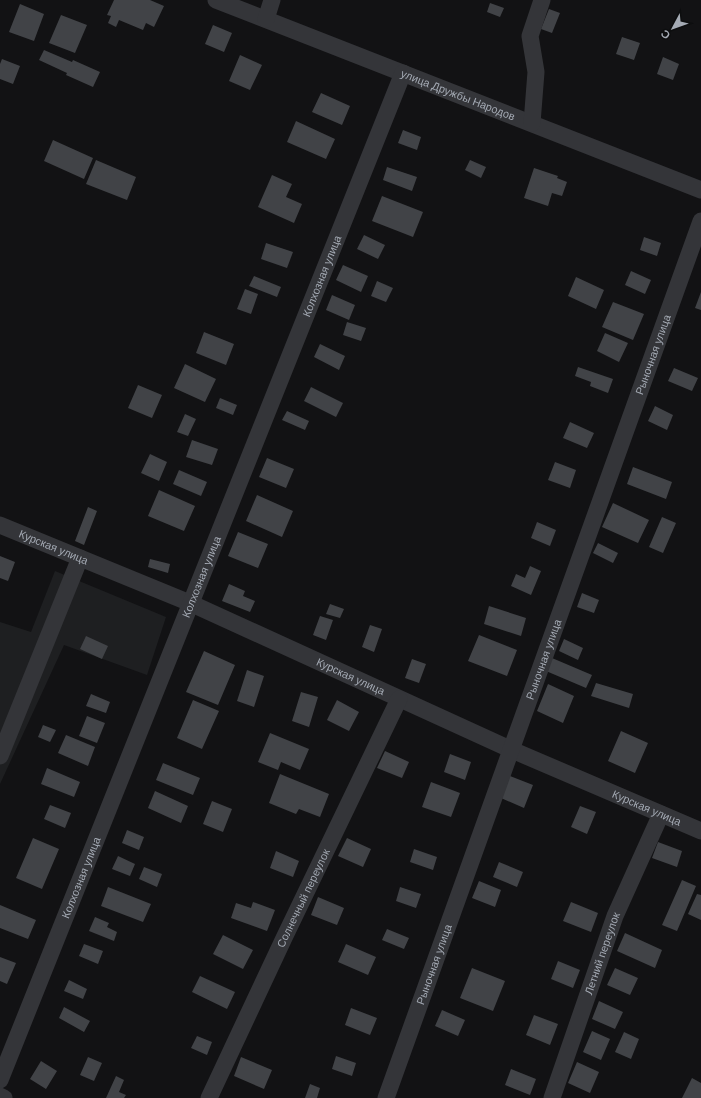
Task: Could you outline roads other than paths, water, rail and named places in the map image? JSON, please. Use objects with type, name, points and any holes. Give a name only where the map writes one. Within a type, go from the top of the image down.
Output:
[{"type":"street","name":"улица Дружбы Народов","points":[[216,0],[701,190]]},
{"type":"street","points":[[266,19],[272,0]]},
{"type":"street","points":[[532,123],[536,72],[530,36],[542,0]]},
{"type":"street","name":"Колхозная улица","points":[[0,1080],[402,73]]},
{"type":"street","name":"Рыночная улица","points":[[386,1098],[701,221]]},
{"type":"street","name":"Курская улица","points":[[0,525],[190,603],[512,750],[701,831]]},
{"type":"street","points":[[0,756],[80,558]]},
{"type":"street","name":"Солнечный переулок","points":[[209,1098],[399,699]]},
{"type":"street","name":"Летний переулок","points":[[552,1098],[615,916],[661,814]]},
{"type":"street","points":[[0,1096],[4,1098]]}]
